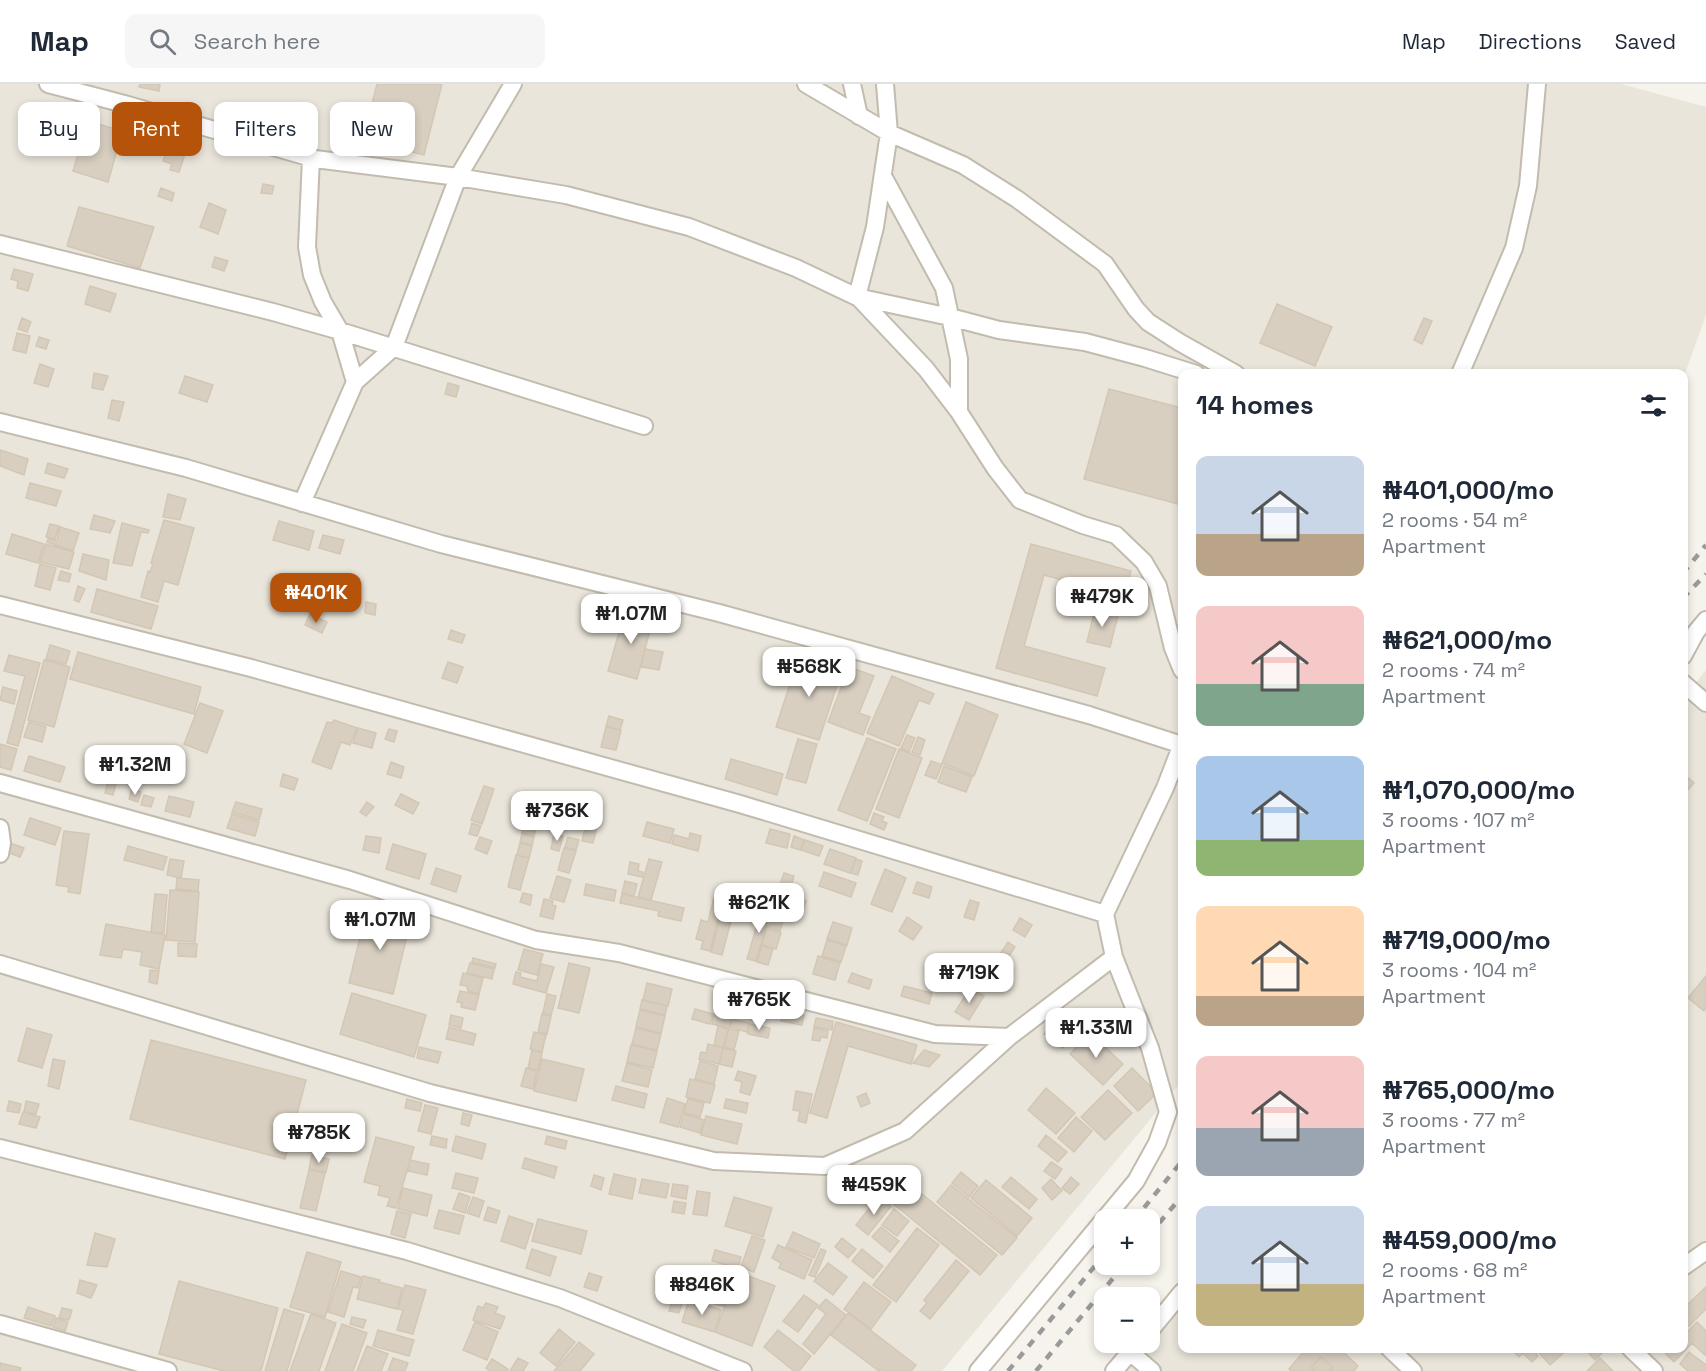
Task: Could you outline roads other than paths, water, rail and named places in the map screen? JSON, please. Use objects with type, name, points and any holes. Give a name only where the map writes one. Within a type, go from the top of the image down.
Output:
[{"type":"street","points":[[48,84],[311,158],[458,177],[566,195],[689,226],[796,268],[857,297],[999,330],[1085,342],[1180,369]]},
{"type":"street","points":[[302,502],[355,382],[394,347],[458,177],[513,84]]},
{"type":"street","points":[[806,84],[889,133],[963,165],[1017,199],[1105,264],[1136,309],[1148,322],[1227,369]]},
{"type":"street","points":[[852,84],[859,116]]},
{"type":"street","points":[[857,297],[875,227],[889,133],[885,84]]},
{"type":"street","points":[[1463,369],[1514,248],[1528,186],[1537,84]]},
{"type":"street","points":[[311,158],[307,247],[310,265],[323,302],[340,331],[355,382]]},
{"type":"street","points":[[883,176],[944,288],[958,359],[959,412]]},
{"type":"street","points":[[0,244],[273,312],[394,347],[644,426]]},
{"type":"street","points":[[857,297],[926,369],[1020,500],[1083,525],[1116,534],[1144,562],[1158,586],[1178,660]]},
{"type":"street","points":[[0,422],[186,468],[441,544],[719,613],[1089,715],[1178,743]]},
{"type":"street","points":[[0,605],[251,668],[740,804],[1105,914]]},
{"type":"street","points":[[1688,647],[1706,620]]},
{"type":"street","points":[[1688,687],[1706,703]]},
{"type":"street","points":[[978,1371],[1136,1181],[1157,1143],[1168,1112],[1150,1048],[1114,957],[1105,914],[1165,788],[1178,754]]},
{"type":"street","points":[[0,783],[350,880],[536,940],[619,954],[935,1034],[1009,1037]]},
{"type":"street","points":[[0,828],[2,843],[0,854]]},
{"type":"street","points":[[0,964],[430,1093],[714,1161],[825,1166],[905,1131],[1009,1037],[1114,957]]},
{"type":"street","points":[[0,1148],[407,1251],[560,1298],[743,1371]]},
{"type":"street","points":[[1688,1264],[1706,1251]]},
{"type":"street","points":[[1160,1319],[1178,1297]]},
{"type":"street","points":[[0,1323],[168,1371]]},
{"type":"street","points":[[1114,1371],[1130,1353]]},
{"type":"street","points":[[1139,1353],[1152,1371]]},
{"type":"street","points":[[1394,1353],[1413,1371]]},
{"type":"street","points":[[1635,1353],[1654,1371]]},
{"type":"railway","points":[[1688,567],[1706,545]]},
{"type":"railway","points":[[1688,593],[1706,574]]},
{"type":"railway","points":[[1143,1209],[1178,1166]]},
{"type":"railway","points":[[1160,1222],[1178,1201]]},
{"type":"railway","points":[[1008,1371],[1094,1267]]},
{"type":"railway","points":[[1036,1371],[1116,1275]]}]
